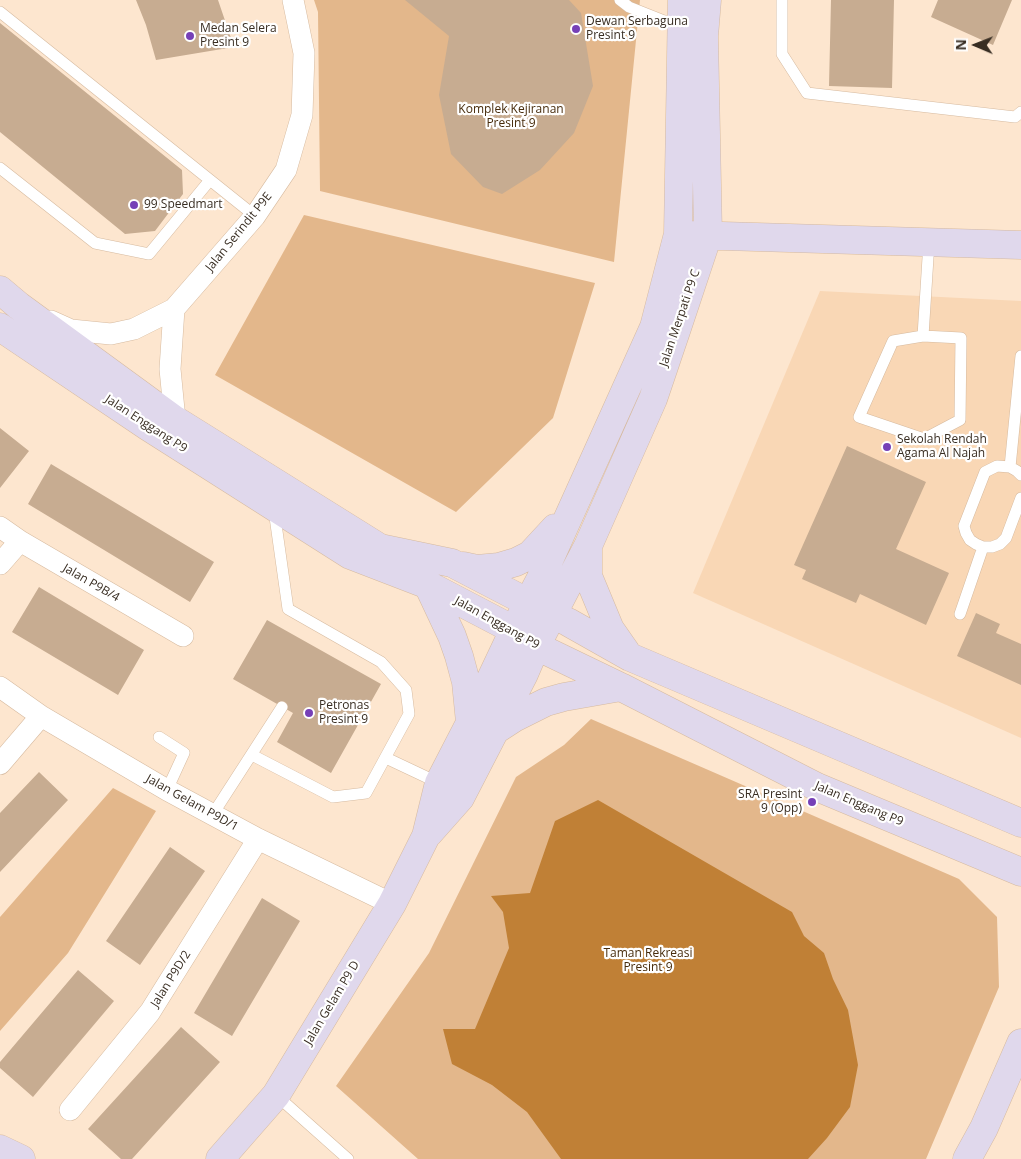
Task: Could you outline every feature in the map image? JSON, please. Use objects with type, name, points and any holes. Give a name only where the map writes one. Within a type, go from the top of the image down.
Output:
[{"type":"main road","name":"Jalan Merpati P9 C","points":[[552,614],[588,546],[653,399],[708,236],[693,32],[682,0]]},
{"type":"main road","name":"Jalan Merpati P9 C","points":[[527,602],[541,578],[654,327],[678,234],[693,32],[707,0]]},
{"type":"main road","points":[[678,234],[929,242],[1014,242]]},
{"type":"main road","name":"Jalan Enggang P9","points":[[9,298],[175,420],[380,548],[452,563],[552,614],[630,657],[1021,823]]},
{"type":"main road","name":"Jalan Enggang P9","points":[[0,326],[147,426],[350,555],[428,586],[514,630],[536,646],[817,787],[1010,867]]},
{"type":"main road","points":[[452,563],[476,569],[499,567],[516,562],[530,555],[573,508]]},
{"type":"main road","points":[[588,546],[588,576],[610,629],[630,657]]},
{"type":"main road","points":[[428,586],[452,636],[482,727],[514,718],[546,702],[621,687]]},
{"type":"main road","points":[[514,630],[527,602]]},
{"type":"main road","name":"Jalan Gelam P9 D","points":[[220,1159],[276,1095],[392,904],[426,836],[439,783],[524,674],[552,614]]},
{"type":"main road","name":"Jalan Gelam P9 D","points":[[426,836],[460,798],[514,630]]},
{"type":"main road","points":[[1010,867],[1021,885]]},
{"type":"main road","points":[[967,1159],[984,1128],[1021,1043]]},
{"type":"main road","points":[[0,1148],[21,1159]]},
{"type":"street","name":"Jalan Serindit P9E","points":[[9,298],[71,330],[111,334],[134,329],[174,310],[255,216],[286,170],[302,115],[304,53],[293,0]]},
{"type":"street","points":[[174,310],[170,369],[175,420]]},
{"type":"street","name":"Jalan P9B/4","points":[[0,527],[20,542],[183,636]]},
{"type":"street","points":[[0,564],[20,542]]},
{"type":"street","name":"Jalan Gelam P9D/1","points":[[0,687],[41,716],[167,790],[258,839],[392,904]]},
{"type":"street","points":[[0,764],[41,716]]},
{"type":"street","name":"Jalan P9D/2","points":[[70,1110],[150,1012],[258,839]]},
{"type":"lane","points":[[620,0],[629,7],[693,32]]},
{"type":"lane","points":[[782,0],[782,54],[807,93],[1015,117],[1021,112]]},
{"type":"lane","points":[[0,12],[255,216]]},
{"type":"lane","points":[[0,168],[95,243],[150,254],[210,180]]},
{"type":"lane","points":[[924,336],[929,242]]},
{"type":"lane","points":[[924,336],[961,338],[960,420],[924,439],[859,417],[893,341],[924,336]]},
{"type":"lane","points":[[1010,467],[1021,356]]},
{"type":"lane","points":[[1021,475],[1010,467],[997,466],[986,472],[964,526],[970,540],[983,547],[992,547],[1000,544],[1006,538],[1021,498]]},
{"type":"lane","points":[[252,755],[333,797],[366,793],[409,714],[406,690],[381,662],[288,609],[273,505]]},
{"type":"lane","points":[[960,614],[983,547]]},
{"type":"lane","points":[[212,814],[282,707]]},
{"type":"lane","points":[[159,737],[184,753],[167,790]]},
{"type":"lane","points":[[386,758],[439,783]]},
{"type":"lane","points":[[276,1095],[348,1159]]},
{"type":"shaded area","name":"Sekolah Rendah Agama Al Najah","points":[[820,291],[1021,301],[1021,738],[693,593]]},
{"type":"shaded area","points":[[598,800],[792,912],[804,936],[824,953],[833,979],[848,1010],[858,1065],[850,1107],[827,1138],[808,1159],[561,1159],[527,1112],[492,1085],[452,1064],[443,1029],[475,1029],[509,948],[503,912],[491,896],[530,893],[555,821]]},
{"type":"green space","name":"Komplek Kejiranan Presint 9","points":[[314,0],[640,0],[614,262],[320,191],[318,12]]},
{"type":"green space","points":[[304,215],[595,283],[553,418],[456,512],[215,375]]},
{"type":"green space","name":"Taman Rekreasi Presint 9","points":[[591,719],[959,879],[997,917],[999,987],[926,1159],[418,1159],[336,1086],[429,953],[516,777],[564,745]]},
{"type":"green space","points":[[113,788],[156,811],[68,953],[0,1031],[0,917]]},
{"type":"building","name":"Medan Selera Presint 9","points":[[136,0],[218,0],[234,47],[156,60],[146,25]]},
{"type":"building","points":[[405,0],[569,0],[581,13],[593,86],[574,133],[540,170],[502,194],[483,187],[451,154],[439,95],[449,36]]},
{"type":"building","points":[[831,0],[894,0],[892,88],[829,86]]},
{"type":"building","points":[[938,0],[1012,0],[993,45],[931,17]]},
{"type":"building","points":[[0,23],[182,170],[183,194],[155,231],[125,234],[0,132]]},
{"type":"building","points":[[0,428],[29,451],[0,488]]},
{"type":"building","points":[[847,446],[926,482],[896,549],[949,573],[926,625],[860,594],[856,603],[802,579],[806,570],[794,565]]},
{"type":"building","points":[[51,464],[214,562],[190,602],[28,504]]},
{"type":"building","points":[[39,587],[144,650],[118,695],[12,632]]},
{"type":"building","points":[[976,613],[1000,624],[996,633],[1021,644],[1021,685],[957,656]]},
{"type":"building","points":[[267,620],[381,684],[331,773],[277,742],[293,713],[233,679]]},
{"type":"building","points":[[39,772],[68,800],[0,872],[0,813]]},
{"type":"building","points":[[170,847],[205,871],[140,965],[106,941]]},
{"type":"building","points":[[262,898],[300,921],[232,1036],[194,1013]]},
{"type":"building","points":[[78,970],[114,1001],[33,1097],[0,1068],[0,1062]]},
{"type":"building","points":[[181,1027],[220,1062],[132,1159],[121,1159],[88,1129]]},
{"type":"place","name":"Dewan Serbaguna Presint 9","points":[[576,29]]},
{"type":"place","name":"Medan Selera Presint 9","points":[[190,36]]},
{"type":"place","name":"99 Speedmart","points":[[134,205]]},
{"type":"place","name":"Sekolah Rendah Agama Al Najah","points":[[887,447]]},
{"type":"place","name":"Petronas Presint 9","points":[[309,713]]},
{"type":"place","name":"SRA Presint 9 (Opp)","points":[[812,802]]}]
